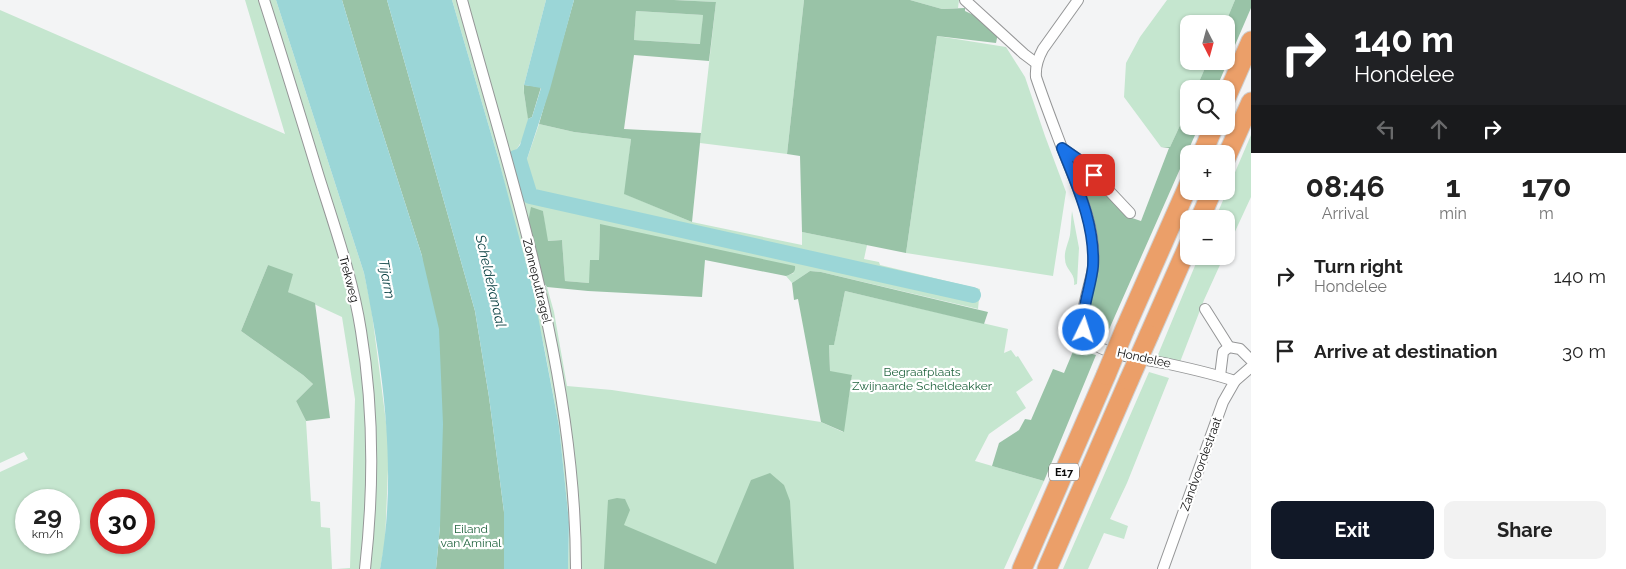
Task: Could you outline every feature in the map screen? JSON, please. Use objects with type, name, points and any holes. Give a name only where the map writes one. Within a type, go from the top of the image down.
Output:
[{"type":"highway","points":[[1234,80],[1251,41]]},
{"type":"highway","points":[[1232,145],[1251,102]]},
{"type":"highway","name":"E17","points":[[1022,569],[1182,200]]},
{"type":"highway","name":"E17","points":[[1047,569],[1180,264]]},
{"type":"street","name":"Trekweg","points":[[264,0],[346,264],[361,330],[372,443],[371,504],[366,569]]},
{"type":"street","name":"Zonneputtragel","points":[[462,0],[525,232],[552,345],[562,400],[573,486],[576,524],[576,569]]},
{"type":"street","points":[[965,0],[1036,63],[1043,49],[1078,0]]},
{"type":"street","name":"Hondelee","points":[[1036,63],[1036,77],[1082,200],[1092,233],[1093,268],[1082,319],[1084,330],[1089,340],[1099,348],[1199,370],[1235,381]]},
{"type":"street","points":[[1062,148],[1082,162],[1130,213]]},
{"type":"street","points":[[1205,309],[1229,347],[1240,349],[1251,360]]},
{"type":"street","points":[[1220,376],[1223,352],[1229,347]]},
{"type":"street","name":"Zandvoordestraat","points":[[1163,569],[1217,417],[1235,381],[1251,367]]},
{"type":"green space","points":[[245,0],[276,0],[364,273],[371,306],[389,445],[385,543],[380,569],[336,569],[350,568],[355,399],[342,317],[288,292],[268,265],[241,331],[313,384],[296,401],[306,421],[311,501],[320,502],[321,527],[330,528],[332,569],[0,569],[0,472],[28,459],[24,452],[0,463],[0,10],[285,134]]},
{"type":"green space","name":"Eiland van Aminal","points":[[342,0],[387,0],[475,311],[489,397],[504,512],[504,569],[436,569],[440,526],[422,256]]},
{"type":"green space","name":"Begraafplaats Zwijnaarde Scheldeakker","points":[[452,0],[546,0],[524,85],[528,121],[525,134],[516,150],[518,157],[527,159],[539,124],[574,132],[631,139],[625,194],[692,222],[802,245],[802,232],[867,245],[864,259],[879,262],[880,265],[980,289],[978,309],[821,272],[810,271],[792,283],[786,276],[794,273],[600,225],[599,260],[589,283],[565,281],[562,240],[547,241],[543,211],[544,285],[547,287],[554,312],[567,386],[612,390],[821,422],[843,432],[852,376],[830,372],[829,345],[834,344],[845,291],[1008,329],[1004,353],[1011,350],[1016,357],[1018,356],[1033,380],[1016,392],[1026,408],[989,434],[975,461],[1044,481],[1004,569],[568,569],[569,522],[559,426],[544,346],[499,161]]},
{"type":"green space","points":[[574,0],[716,2],[709,61],[634,55],[624,129],[701,133],[692,222],[624,194],[631,139],[574,132],[539,124]],"holes":[[[636,11],[703,15],[700,44],[634,40]]]},
{"type":"green space","points":[[674,0],[804,0],[787,154],[700,143],[716,2]]},
{"type":"green space","points":[[804,0],[910,0],[942,9],[965,8],[965,11],[982,19],[998,33],[996,43],[937,36],[906,253],[802,232],[800,156],[787,154]]},
{"type":"green space","points":[[910,0],[959,0],[958,8],[942,9]]},
{"type":"green space","points":[[1167,0],[1235,0],[1229,15],[1180,15],[1180,70],[1204,70],[1200,80],[1180,80],[1180,125],[1170,147],[1161,147],[1124,97],[1126,63],[1140,37]]},
{"type":"green space","points":[[1235,0],[1251,0],[1251,8],[1235,45],[1235,15],[1229,15]]},
{"type":"green space","points":[[636,11],[703,15],[701,44],[634,40]]},
{"type":"green space","points":[[937,36],[1006,47],[1025,77],[1066,192],[1053,276],[906,253]]},
{"type":"green space","points":[[1204,70],[1224,70],[1220,80],[1200,80]]},
{"type":"green space","points":[[524,85],[541,87],[532,117],[528,119],[524,93]]},
{"type":"green space","points":[[1180,125],[1180,135],[1195,135],[1191,145],[1180,145],[1180,169],[1103,343],[1093,336],[1087,325],[1098,259],[1076,171],[1079,168],[1083,168],[1132,218],[1141,221],[1169,148],[1161,147],[1170,147]]},
{"type":"green space","points":[[1251,135],[1251,197],[1235,232],[1235,210],[1219,210],[1223,200],[1235,200],[1235,172]]},
{"type":"green space","points":[[531,207],[543,211],[548,241],[562,240],[565,281],[589,283],[590,260],[599,260],[600,224],[795,266],[795,270],[786,276],[705,260],[702,297],[547,287],[540,278],[528,222]]},
{"type":"green space","points":[[1072,211],[1079,248],[1077,284],[1074,285],[1073,277],[1065,263]]},
{"type":"green space","points":[[268,265],[293,274],[288,292],[315,303],[330,418],[306,421],[296,401],[313,384],[241,331]]},
{"type":"green space","points":[[1195,265],[1220,265],[1180,362],[1157,357]]},
{"type":"green space","points":[[810,271],[988,312],[984,324],[845,291],[834,345],[829,345],[830,371],[852,375],[844,432],[821,422],[798,299],[794,300],[792,283]]},
{"type":"green space","points":[[1074,349],[1096,355],[1044,481],[992,466],[999,443],[1019,430],[1025,419],[1031,420],[1053,369],[1064,373]]},
{"type":"green space","points":[[1149,372],[1169,378],[1127,483],[1110,519],[1128,526],[1124,539],[1104,533],[1088,569],[1063,569]]},
{"type":"green space","points":[[770,473],[784,485],[790,501],[794,569],[604,569],[608,500],[625,499],[630,510],[624,525],[716,564],[751,480]]},
{"type":"water","name":"Tijarm","points":[[276,0],[342,0],[422,256],[439,329],[443,424],[440,526],[436,569],[380,569],[388,496],[388,458],[382,383],[371,309],[364,273]]},
{"type":"water","name":"Scheldekanaal","points":[[387,0],[452,0],[499,161],[533,290],[559,426],[569,522],[568,569],[504,569],[504,512],[489,397],[475,311]]},
{"type":"water","points":[[546,0],[574,0],[550,89],[527,159],[518,157],[516,150],[520,145],[528,119],[532,117],[541,88],[524,85]]},
{"type":"waterway","points":[[515,158],[518,157],[530,196],[973,295]]},
{"type":"route","points":[[1084,330],[1082,319],[1093,268],[1092,233],[1088,216],[1062,148],[1082,162],[1094,175]]}]
